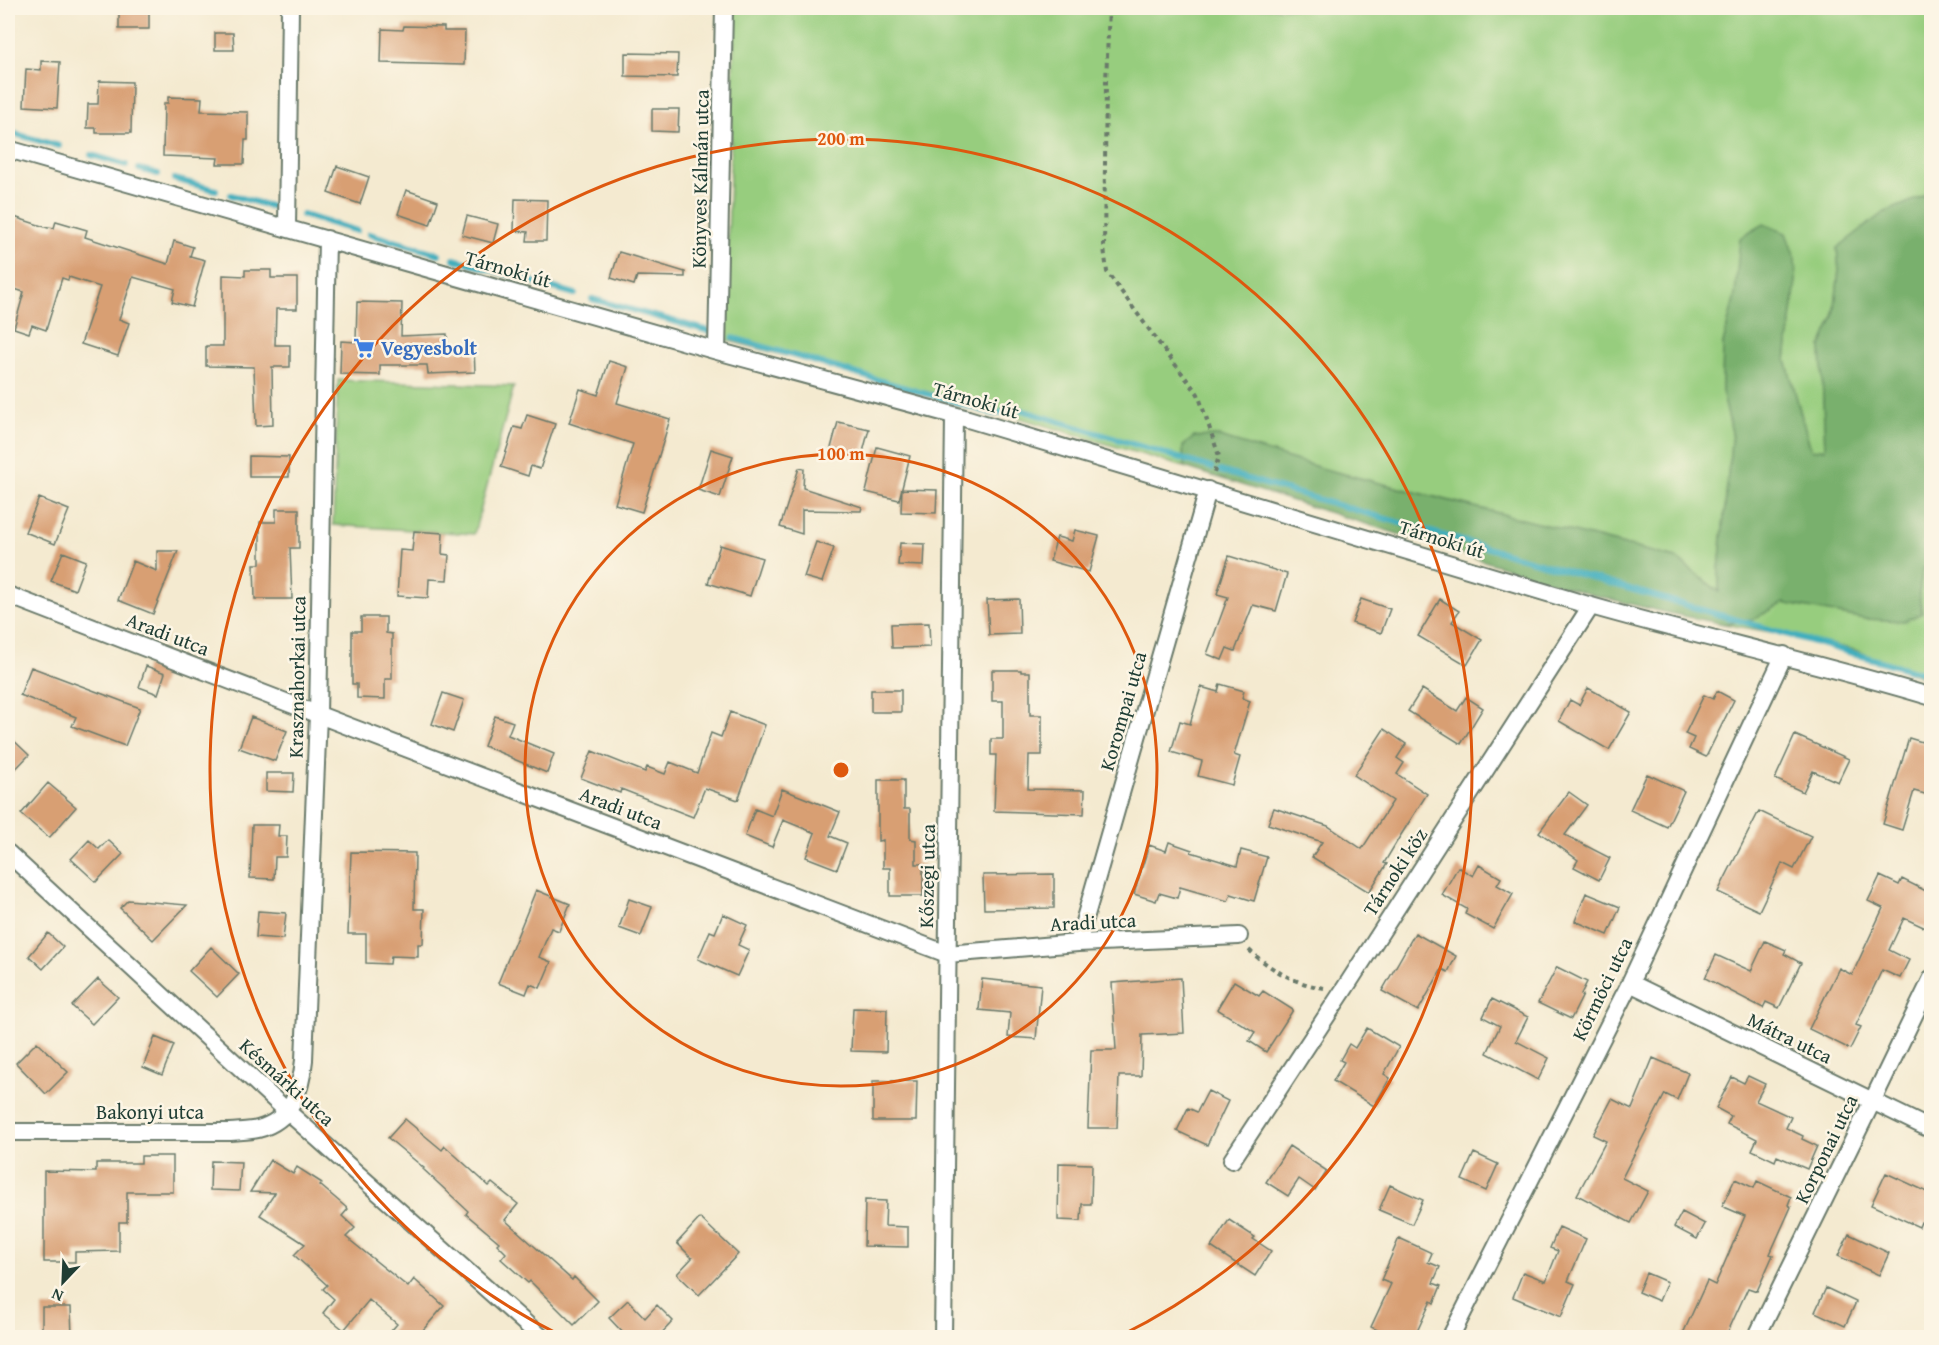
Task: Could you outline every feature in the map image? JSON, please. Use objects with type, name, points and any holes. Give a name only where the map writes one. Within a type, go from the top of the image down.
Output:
[{"type":"street","points":[[287,228],[290,8]]},
{"type":"street","name":"Könyves Kálmán utca","points":[[717,351],[724,8]]},
{"type":"street","name":"Tárnoki út","points":[[8,149],[717,351],[954,416],[1591,606],[1658,625],[1784,655],[1932,697]]},
{"type":"street","name":"Krasznahorkai utca","points":[[288,1112],[298,1095],[303,1078],[304,1060],[318,715],[327,239]]},
{"type":"street","name":"Kőszegi utca","points":[[943,1338],[954,416]]},
{"type":"street","name":"Korompai utca","points":[[1078,943],[1208,490]]},
{"type":"street","name":"Aradi utca","points":[[8,595],[947,954],[1078,943],[1239,936]]},
{"type":"street","name":"Tárnoki köz","points":[[1232,1160],[1591,606]]},
{"type":"street","name":"Körmöci utca","points":[[1450,1338],[1630,983],[1784,655]]},
{"type":"street","name":"Késmárki utca","points":[[8,853],[288,1112],[542,1338]]},
{"type":"street","name":"Korponai utca","points":[[1756,1338],[1932,978]]},
{"type":"street","name":"Mátra utca","points":[[1630,983],[1932,1130]]},
{"type":"street","name":"Bakonyi utca","points":[[8,1132],[230,1132],[259,1129],[277,1121],[288,1112]]},
{"type":"path","points":[[1109,8],[1104,248],[1107,272],[1198,394],[1219,456],[1208,490]]},
{"type":"path","points":[[1239,936],[1258,958],[1286,976],[1320,988],[1335,990],[1345,988]]},
{"type":"green space","points":[[735,8],[1931,8],[1931,193],[1924,195],[1837,248],[1839,270],[1834,316],[1821,346],[1825,449],[1811,450],[1786,360],[1796,280],[1735,295],[1723,344],[1722,391],[1732,432],[1719,592],[1676,558],[1324,469],[1216,436],[1183,446],[1184,467],[963,401],[725,340]]},
{"type":"green space","points":[[1931,193],[1931,566],[1922,569],[1919,594],[1922,613],[1905,621],[1865,619],[1783,603],[1752,620],[1724,624],[1663,612],[1589,594],[1184,467],[1183,446],[1194,437],[1216,436],[1324,469],[1676,558],[1719,592],[1732,432],[1722,391],[1723,344],[1735,295],[1740,238],[1764,224],[1786,233],[1795,258],[1796,280],[1786,360],[1811,450],[1825,449],[1821,346],[1834,316],[1839,270],[1837,248],[1883,213]]},
{"type":"green space","points":[[338,380],[514,386],[474,534],[333,525]]},
{"type":"green space","points":[[1931,566],[1931,681],[1855,650],[1789,635],[1724,624],[1752,620],[1783,603],[1865,619],[1922,613],[1919,594],[1922,568]]},
{"type":"building","points":[[149,10],[149,29],[119,29],[119,11]]},
{"type":"building","points":[[404,26],[444,27],[444,31],[465,31],[464,65],[381,63],[382,29],[403,30]]},
{"type":"building","points":[[215,33],[233,33],[234,50],[215,50]]},
{"type":"building","points":[[625,53],[678,54],[677,77],[625,76]]},
{"type":"building","points":[[41,61],[60,62],[57,108],[24,106],[26,69],[41,70]]},
{"type":"building","points":[[99,81],[132,82],[131,133],[96,133],[96,128],[87,128],[88,104],[98,104]]},
{"type":"building","points":[[168,97],[202,98],[201,111],[248,112],[248,140],[245,140],[244,164],[217,164],[218,158],[163,156],[164,103],[168,103]]},
{"type":"building","points":[[652,109],[679,109],[678,132],[652,131]]},
{"type":"building","points":[[337,166],[369,177],[360,204],[328,193]]},
{"type":"building","points":[[406,190],[438,201],[430,225],[398,214]]},
{"type":"building","points":[[515,199],[547,200],[546,241],[527,241],[528,232],[514,231]]},
{"type":"building","points":[[8,215],[48,228],[54,228],[56,221],[87,230],[85,237],[168,264],[174,241],[193,247],[190,256],[205,260],[192,307],[172,302],[175,289],[133,277],[119,319],[129,323],[118,356],[81,344],[100,287],[69,277],[68,280],[62,278],[46,330],[32,325],[29,333],[14,328],[24,292],[8,287]]},
{"type":"building","points":[[467,216],[498,224],[493,243],[462,235]]},
{"type":"building","points":[[619,252],[685,272],[685,277],[637,276],[634,285],[611,278]]},
{"type":"building","points":[[245,270],[271,270],[271,278],[297,278],[297,309],[276,309],[275,345],[290,345],[290,367],[272,367],[273,425],[256,426],[254,367],[206,366],[206,346],[223,346],[223,275],[245,276]]},
{"type":"building","points":[[357,302],[402,303],[401,336],[447,334],[448,351],[474,350],[475,372],[428,374],[427,365],[380,365],[380,375],[340,374],[341,341],[356,342]]},
{"type":"building","points":[[609,361],[628,367],[617,403],[670,419],[642,512],[615,504],[633,444],[569,423],[580,389],[598,395]]},
{"type":"building","points":[[527,415],[555,424],[540,469],[531,466],[528,476],[501,467],[514,427],[522,429]]},
{"type":"building","points":[[838,422],[869,429],[862,456],[831,448]]},
{"type":"building","points":[[877,447],[910,456],[899,500],[866,492]]},
{"type":"building","points":[[711,449],[733,456],[720,497],[698,490]]},
{"type":"building","points":[[249,456],[289,457],[289,477],[249,477]]},
{"type":"building","points":[[799,468],[804,469],[803,488],[862,507],[861,511],[802,510],[802,534],[780,527]]},
{"type":"building","points":[[902,489],[937,490],[936,513],[901,512]]},
{"type":"building","points":[[39,498],[69,510],[55,544],[25,532]]},
{"type":"building","points":[[276,509],[299,509],[299,548],[290,548],[292,599],[255,599],[254,564],[260,564],[260,522],[276,522]]},
{"type":"building","points":[[1075,530],[1099,536],[1089,572],[1050,561],[1057,537],[1072,541]]},
{"type":"building","points":[[414,531],[443,533],[442,554],[449,555],[447,580],[429,579],[428,598],[397,596],[400,550],[412,551]]},
{"type":"building","points":[[816,542],[834,548],[822,582],[804,577]]},
{"type":"building","points":[[900,543],[925,544],[924,566],[898,565]]},
{"type":"building","points":[[720,545],[762,558],[750,596],[708,583]]},
{"type":"building","points":[[157,551],[178,551],[153,614],[118,600],[133,561],[157,571]]},
{"type":"building","points":[[63,552],[86,561],[75,590],[51,581]]},
{"type":"building","points":[[1229,556],[1287,574],[1276,611],[1253,605],[1235,651],[1227,648],[1222,660],[1207,654],[1228,597],[1217,594]]},
{"type":"building","points":[[1019,599],[1020,634],[989,635],[987,600]]},
{"type":"building","points":[[1361,599],[1390,609],[1381,633],[1352,623]]},
{"type":"building","points":[[1440,599],[1459,611],[1452,622],[1482,640],[1467,665],[1418,636]]},
{"type":"building","points":[[361,617],[386,617],[386,633],[392,634],[392,679],[385,679],[385,699],[357,698],[357,684],[352,684],[352,631],[361,631]]},
{"type":"building","points":[[929,623],[930,647],[892,648],[891,624]]},
{"type":"building","points":[[146,666],[165,673],[158,694],[139,687]]},
{"type":"building","points":[[31,667],[140,708],[125,746],[72,726],[76,717],[20,695]]},
{"type":"building","points":[[992,670],[1030,672],[1030,715],[1042,715],[1042,755],[1029,755],[1028,789],[1085,790],[1084,814],[994,811],[996,755],[991,755],[991,739],[1003,739],[1003,701],[992,701]]},
{"type":"building","points":[[1220,684],[1244,691],[1242,698],[1250,701],[1234,755],[1240,757],[1232,785],[1198,776],[1202,761],[1171,752],[1180,721],[1190,724],[1201,687],[1218,692]]},
{"type":"building","points":[[1588,688],[1631,712],[1609,750],[1559,721],[1570,700],[1579,705]]},
{"type":"building","points":[[1422,689],[1457,711],[1466,697],[1483,708],[1461,744],[1408,711]]},
{"type":"building","points":[[871,690],[901,690],[901,712],[871,712]]},
{"type":"building","points":[[1717,691],[1734,700],[1706,757],[1689,749],[1694,738],[1685,734],[1704,695],[1713,699]]},
{"type":"building","points":[[443,693],[464,700],[453,732],[432,724]]},
{"type":"building","points":[[730,712],[765,725],[738,800],[705,788],[693,817],[621,789],[620,793],[581,778],[592,751],[645,772],[647,767],[665,774],[670,762],[697,773],[711,733],[721,737]]},
{"type":"building","points":[[495,716],[513,722],[508,735],[554,754],[547,773],[484,746]]},
{"type":"building","points":[[251,717],[287,731],[275,761],[239,748]]},
{"type":"building","points":[[1384,729],[1406,744],[1397,758],[1404,763],[1397,774],[1427,794],[1384,863],[1387,864],[1369,892],[1312,857],[1322,842],[1268,824],[1274,808],[1328,826],[1362,849],[1393,801],[1354,775]]},
{"type":"building","points":[[8,735],[29,755],[8,777]]},
{"type":"building","points":[[1795,735],[1849,759],[1838,782],[1813,771],[1803,792],[1775,779]]},
{"type":"building","points":[[1909,738],[1932,745],[1932,796],[1914,791],[1902,830],[1883,824]]},
{"type":"building","points":[[266,773],[294,773],[293,792],[266,791]]},
{"type":"building","points":[[1647,774],[1684,791],[1667,827],[1630,810]]},
{"type":"building","points":[[878,780],[904,780],[904,809],[910,809],[910,839],[916,840],[916,864],[923,864],[923,896],[890,896],[890,868],[883,868],[883,840],[878,841]]},
{"type":"building","points":[[48,783],[76,807],[49,838],[21,814]]},
{"type":"building","points":[[782,789],[840,812],[830,836],[847,843],[837,869],[806,857],[815,833],[783,820],[772,847],[745,836],[755,809],[772,816]]},
{"type":"building","points":[[1569,792],[1587,805],[1565,835],[1610,858],[1599,880],[1574,867],[1578,860],[1539,832]]},
{"type":"building","points":[[1759,811],[1811,836],[1794,869],[1782,863],[1759,911],[1718,892]]},
{"type":"building","points":[[252,825],[279,825],[278,836],[287,836],[286,857],[275,857],[274,879],[250,878]]},
{"type":"building","points":[[89,840],[99,849],[108,840],[123,854],[96,882],[71,859]]},
{"type":"building","points":[[1169,842],[1192,850],[1191,852],[1237,866],[1241,850],[1267,857],[1254,901],[1231,894],[1228,901],[1180,887],[1177,898],[1159,893],[1156,901],[1134,894],[1149,845],[1166,851]]},
{"type":"building","points":[[351,852],[415,853],[414,909],[424,909],[423,944],[418,944],[418,957],[391,956],[390,964],[366,963],[366,934],[348,934]]},
{"type":"building","points":[[1479,865],[1501,878],[1497,885],[1513,894],[1493,929],[1465,914],[1467,909],[1442,895],[1458,867],[1473,876]]},
{"type":"building","points":[[1054,874],[1054,908],[984,909],[983,875]]},
{"type":"building","points":[[1880,876],[1899,885],[1902,879],[1932,894],[1932,931],[1904,918],[1889,950],[1909,960],[1900,978],[1882,970],[1856,1025],[1861,1027],[1850,1049],[1809,1029],[1839,968],[1852,975],[1883,908],[1868,901]]},
{"type":"building","points":[[536,890],[570,904],[559,931],[551,928],[539,957],[551,962],[540,988],[530,984],[526,994],[498,983]]},
{"type":"building","points":[[1586,893],[1620,907],[1608,935],[1575,921]]},
{"type":"building","points":[[629,899],[652,907],[641,936],[619,928]]},
{"type":"building","points":[[128,900],[187,905],[153,940],[120,908]]},
{"type":"building","points":[[258,911],[286,913],[283,939],[256,937]]},
{"type":"building","points":[[723,914],[747,925],[738,945],[749,950],[737,976],[698,959],[710,931],[715,933]]},
{"type":"building","points":[[48,933],[63,947],[43,969],[29,956]]},
{"type":"building","points":[[1415,933],[1456,956],[1448,972],[1442,969],[1418,1011],[1382,991]]},
{"type":"building","points":[[1765,941],[1786,950],[1784,954],[1801,963],[1779,1008],[1766,1002],[1763,1008],[1705,978],[1716,955],[1751,971]]},
{"type":"building","points":[[211,947],[239,974],[217,997],[189,971]]},
{"type":"building","points":[[1557,967],[1587,982],[1571,1019],[1538,1003]]},
{"type":"building","points":[[1181,978],[1184,1033],[1142,1035],[1141,1076],[1119,1076],[1117,1128],[1088,1128],[1091,1050],[1116,1050],[1112,983]]},
{"type":"building","points":[[98,979],[118,997],[92,1024],[72,1006]]},
{"type":"building","points":[[982,979],[1041,985],[1036,1039],[1008,1037],[1010,1013],[979,1010]]},
{"type":"building","points":[[1234,981],[1259,996],[1263,991],[1293,1010],[1266,1052],[1249,1041],[1255,1032],[1217,1009]]},
{"type":"building","points":[[1492,999],[1528,1017],[1516,1041],[1549,1058],[1538,1080],[1487,1053],[1500,1026],[1483,1017]]},
{"type":"building","points":[[853,1008],[887,1009],[886,1052],[851,1051]]},
{"type":"building","points":[[1367,1028],[1399,1047],[1384,1074],[1390,1078],[1374,1106],[1333,1081],[1344,1062],[1340,1060],[1349,1044],[1355,1048]]},
{"type":"building","points":[[155,1037],[174,1045],[162,1075],[143,1067]]},
{"type":"building","points":[[37,1042],[68,1072],[46,1094],[16,1063]]},
{"type":"building","points":[[1653,1058],[1688,1073],[1677,1100],[1665,1094],[1622,1178],[1648,1191],[1631,1223],[1577,1195],[1606,1141],[1593,1135],[1612,1099],[1632,1109]]},
{"type":"building","points":[[1748,1076],[1765,1084],[1756,1101],[1791,1117],[1786,1128],[1817,1146],[1807,1169],[1777,1156],[1775,1161],[1752,1150],[1757,1139],[1727,1124],[1731,1116],[1716,1108],[1732,1077],[1744,1083]]},
{"type":"building","points":[[873,1081],[917,1081],[916,1121],[873,1121]]},
{"type":"building","points":[[1208,1091],[1228,1101],[1207,1145],[1177,1131],[1188,1108],[1197,1112]]},
{"type":"building","points":[[405,1119],[442,1150],[445,1146],[489,1186],[492,1183],[518,1204],[505,1220],[572,1280],[574,1277],[598,1301],[574,1325],[530,1281],[528,1283],[501,1259],[506,1253],[497,1244],[499,1242],[466,1214],[468,1211],[424,1168],[388,1138]]},
{"type":"building","points":[[1289,1146],[1327,1171],[1315,1190],[1299,1179],[1288,1196],[1266,1182]]},
{"type":"building","points":[[1474,1153],[1498,1164],[1486,1191],[1462,1180]]},
{"type":"building","points":[[141,1156],[173,1156],[173,1192],[127,1192],[127,1222],[119,1222],[119,1251],[75,1252],[75,1262],[44,1262],[44,1171],[96,1172],[96,1163],[141,1163]]},
{"type":"building","points":[[270,1160],[293,1174],[297,1167],[322,1183],[320,1185],[348,1209],[342,1216],[355,1228],[346,1237],[408,1287],[414,1279],[444,1306],[416,1338],[385,1338],[397,1324],[369,1300],[344,1330],[323,1313],[334,1299],[323,1289],[327,1285],[294,1255],[305,1244],[260,1215],[275,1193],[250,1192]]},
{"type":"building","points":[[211,1161],[241,1162],[239,1191],[210,1190]]},
{"type":"building","points":[[1059,1163],[1092,1164],[1091,1204],[1082,1204],[1081,1221],[1058,1220]]},
{"type":"building","points":[[1886,1173],[1932,1194],[1932,1227],[1921,1222],[1919,1227],[1871,1205]]},
{"type":"building","points":[[1735,1179],[1754,1188],[1757,1181],[1791,1197],[1788,1205],[1791,1207],[1770,1254],[1773,1255],[1757,1291],[1748,1288],[1725,1338],[1681,1338],[1707,1281],[1715,1285],[1745,1216],[1722,1206]]},
{"type":"building","points":[[1390,1185],[1423,1200],[1412,1224],[1379,1210]]},
{"type":"building","points":[[865,1200],[886,1201],[885,1226],[908,1227],[908,1247],[864,1246]]},
{"type":"building","points":[[1682,1212],[1705,1224],[1697,1239],[1674,1227]]},
{"type":"building","points":[[700,1218],[738,1254],[699,1295],[677,1274],[692,1258],[677,1243]]},
{"type":"building","points":[[1229,1220],[1271,1251],[1255,1276],[1211,1247]]},
{"type":"building","points":[[1559,1227],[1586,1239],[1568,1281],[1575,1284],[1561,1317],[1513,1297],[1523,1272],[1546,1281],[1558,1251],[1550,1248]]},
{"type":"building","points":[[1849,1234],[1889,1253],[1879,1275],[1838,1256]]},
{"type":"building","points":[[1399,1238],[1432,1253],[1428,1262],[1440,1267],[1433,1283],[1441,1286],[1434,1303],[1431,1301],[1414,1338],[1394,1338],[1371,1327],[1391,1284],[1381,1280]]},
{"type":"building","points":[[1646,1273],[1667,1282],[1659,1301],[1638,1292]]},
{"type":"building","points":[[1826,1288],[1856,1302],[1845,1326],[1815,1312]]},
{"type":"building","points":[[628,1300],[645,1318],[657,1305],[673,1321],[657,1338],[628,1338],[609,1318]]},
{"type":"building","points":[[42,1307],[71,1307],[72,1338],[42,1338]]},
{"type":"waterway","points":[[8,132],[59,146]]},
{"type":"waterway","points":[[91,155],[126,165]]},
{"type":"waterway","points":[[139,169],[158,174]]},
{"type":"waterway","points":[[174,179],[216,190]]},
{"type":"waterway","points":[[231,195],[276,208]]},
{"type":"waterway","points":[[302,215],[357,231]]},
{"type":"waterway","points":[[369,234],[439,254]]},
{"type":"waterway","points":[[454,259],[575,294]]},
{"type":"waterway","points":[[592,299],[709,331]]},
{"type":"waterway","points":[[733,338],[995,414],[1018,409],[1212,468]]},
{"type":"waterway","points":[[1220,471],[1932,676]]},
{"type":"place","name":"Vegyesbolt","points":[[364,348]]}]
